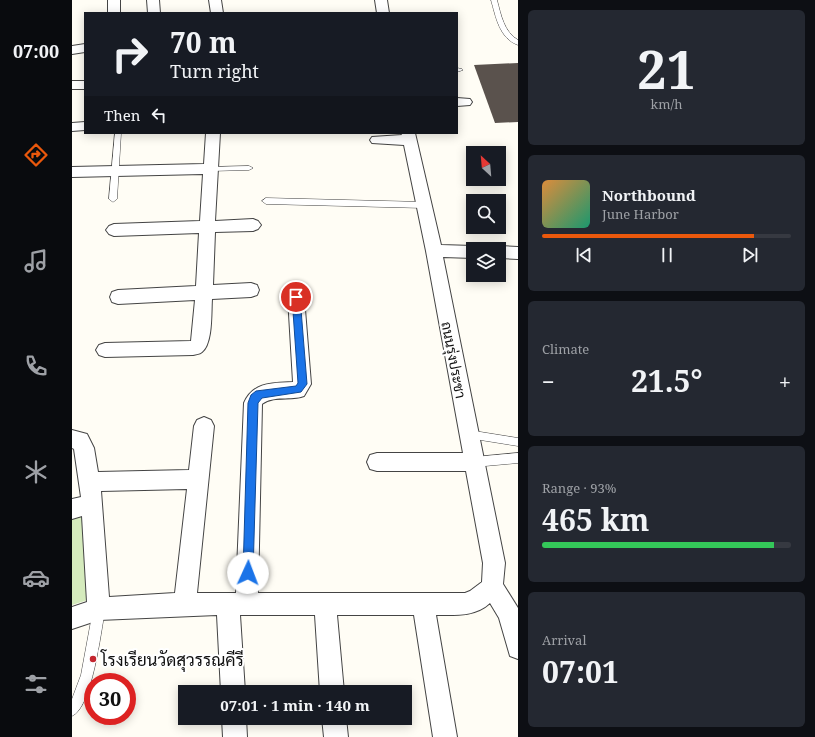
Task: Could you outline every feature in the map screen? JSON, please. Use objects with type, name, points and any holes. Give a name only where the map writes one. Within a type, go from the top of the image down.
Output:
[{"type":"street","points":[[114,0],[114,12]]},
{"type":"street","points":[[153,0],[154,12]]},
{"type":"street","points":[[215,0],[217,12]]},
{"type":"street","points":[[381,0],[383,12]]},
{"type":"street","points":[[72,50],[84,48]]},
{"type":"street","points":[[72,85],[84,85]]},
{"type":"street","points":[[72,127],[84,126]]},
{"type":"street","points":[[104,350],[192,348],[197,346],[202,337],[205,292],[206,227],[213,134]]},
{"type":"street","points":[[377,140],[409,136]]},
{"type":"street","name":"ถนนรุ่งประชา","points":[[409,136],[434,251],[494,563],[492,587]]},
{"type":"street","points":[[72,172],[210,169]]},
{"type":"street","points":[[114,230],[253,225]]},
{"type":"street","points":[[434,251],[466,252]]},
{"type":"street","points":[[506,252],[518,253]]},
{"type":"street","points":[[118,297],[251,290]]},
{"type":"street","points":[[233,685],[253,403],[255,398],[260,394],[298,390],[302,384],[296,297]]},
{"type":"street","points":[[185,604],[204,426]]},
{"type":"street","points":[[72,439],[80,440],[84,448],[90,482],[99,609]]},
{"type":"street","points":[[377,462],[474,462]]},
{"type":"street","points":[[90,482],[198,480]]},
{"type":"street","points":[[72,509],[92,504]]},
{"type":"street","points":[[72,618],[99,609],[185,604],[465,604],[477,600],[492,587],[513,613],[518,648]]},
{"type":"street","points":[[325,604],[331,685]]},
{"type":"street","points":[[423,605],[445,737]]},
{"type":"street","points":[[234,725],[235,737]]},
{"type":"street","points":[[335,725],[336,737]]},
{"type":"lane","points":[[494,0],[503,30],[508,37],[518,43]]},
{"type":"lane","points":[[114,199],[118,134]]},
{"type":"lane","points":[[210,169],[249,168]]},
{"type":"lane","points":[[266,201],[424,205]]},
{"type":"lane","points":[[468,434],[517,443]]},
{"type":"lane","points":[[474,462],[518,458]]},
{"type":"lane","points":[[72,710],[77,704],[86,679],[99,609]]},
{"type":"green space","points":[[83,514],[88,600],[72,605],[72,517]]},
{"type":"building","points":[[518,63],[518,122],[495,123],[474,65]]},
{"type":"place","name":"โรงเรียนวัดสุวรรณคีรี","points":[[93,659]]},
{"type":"route","points":[[248,573],[253,403],[255,398],[260,394],[298,390],[302,384],[296,297]]}]
